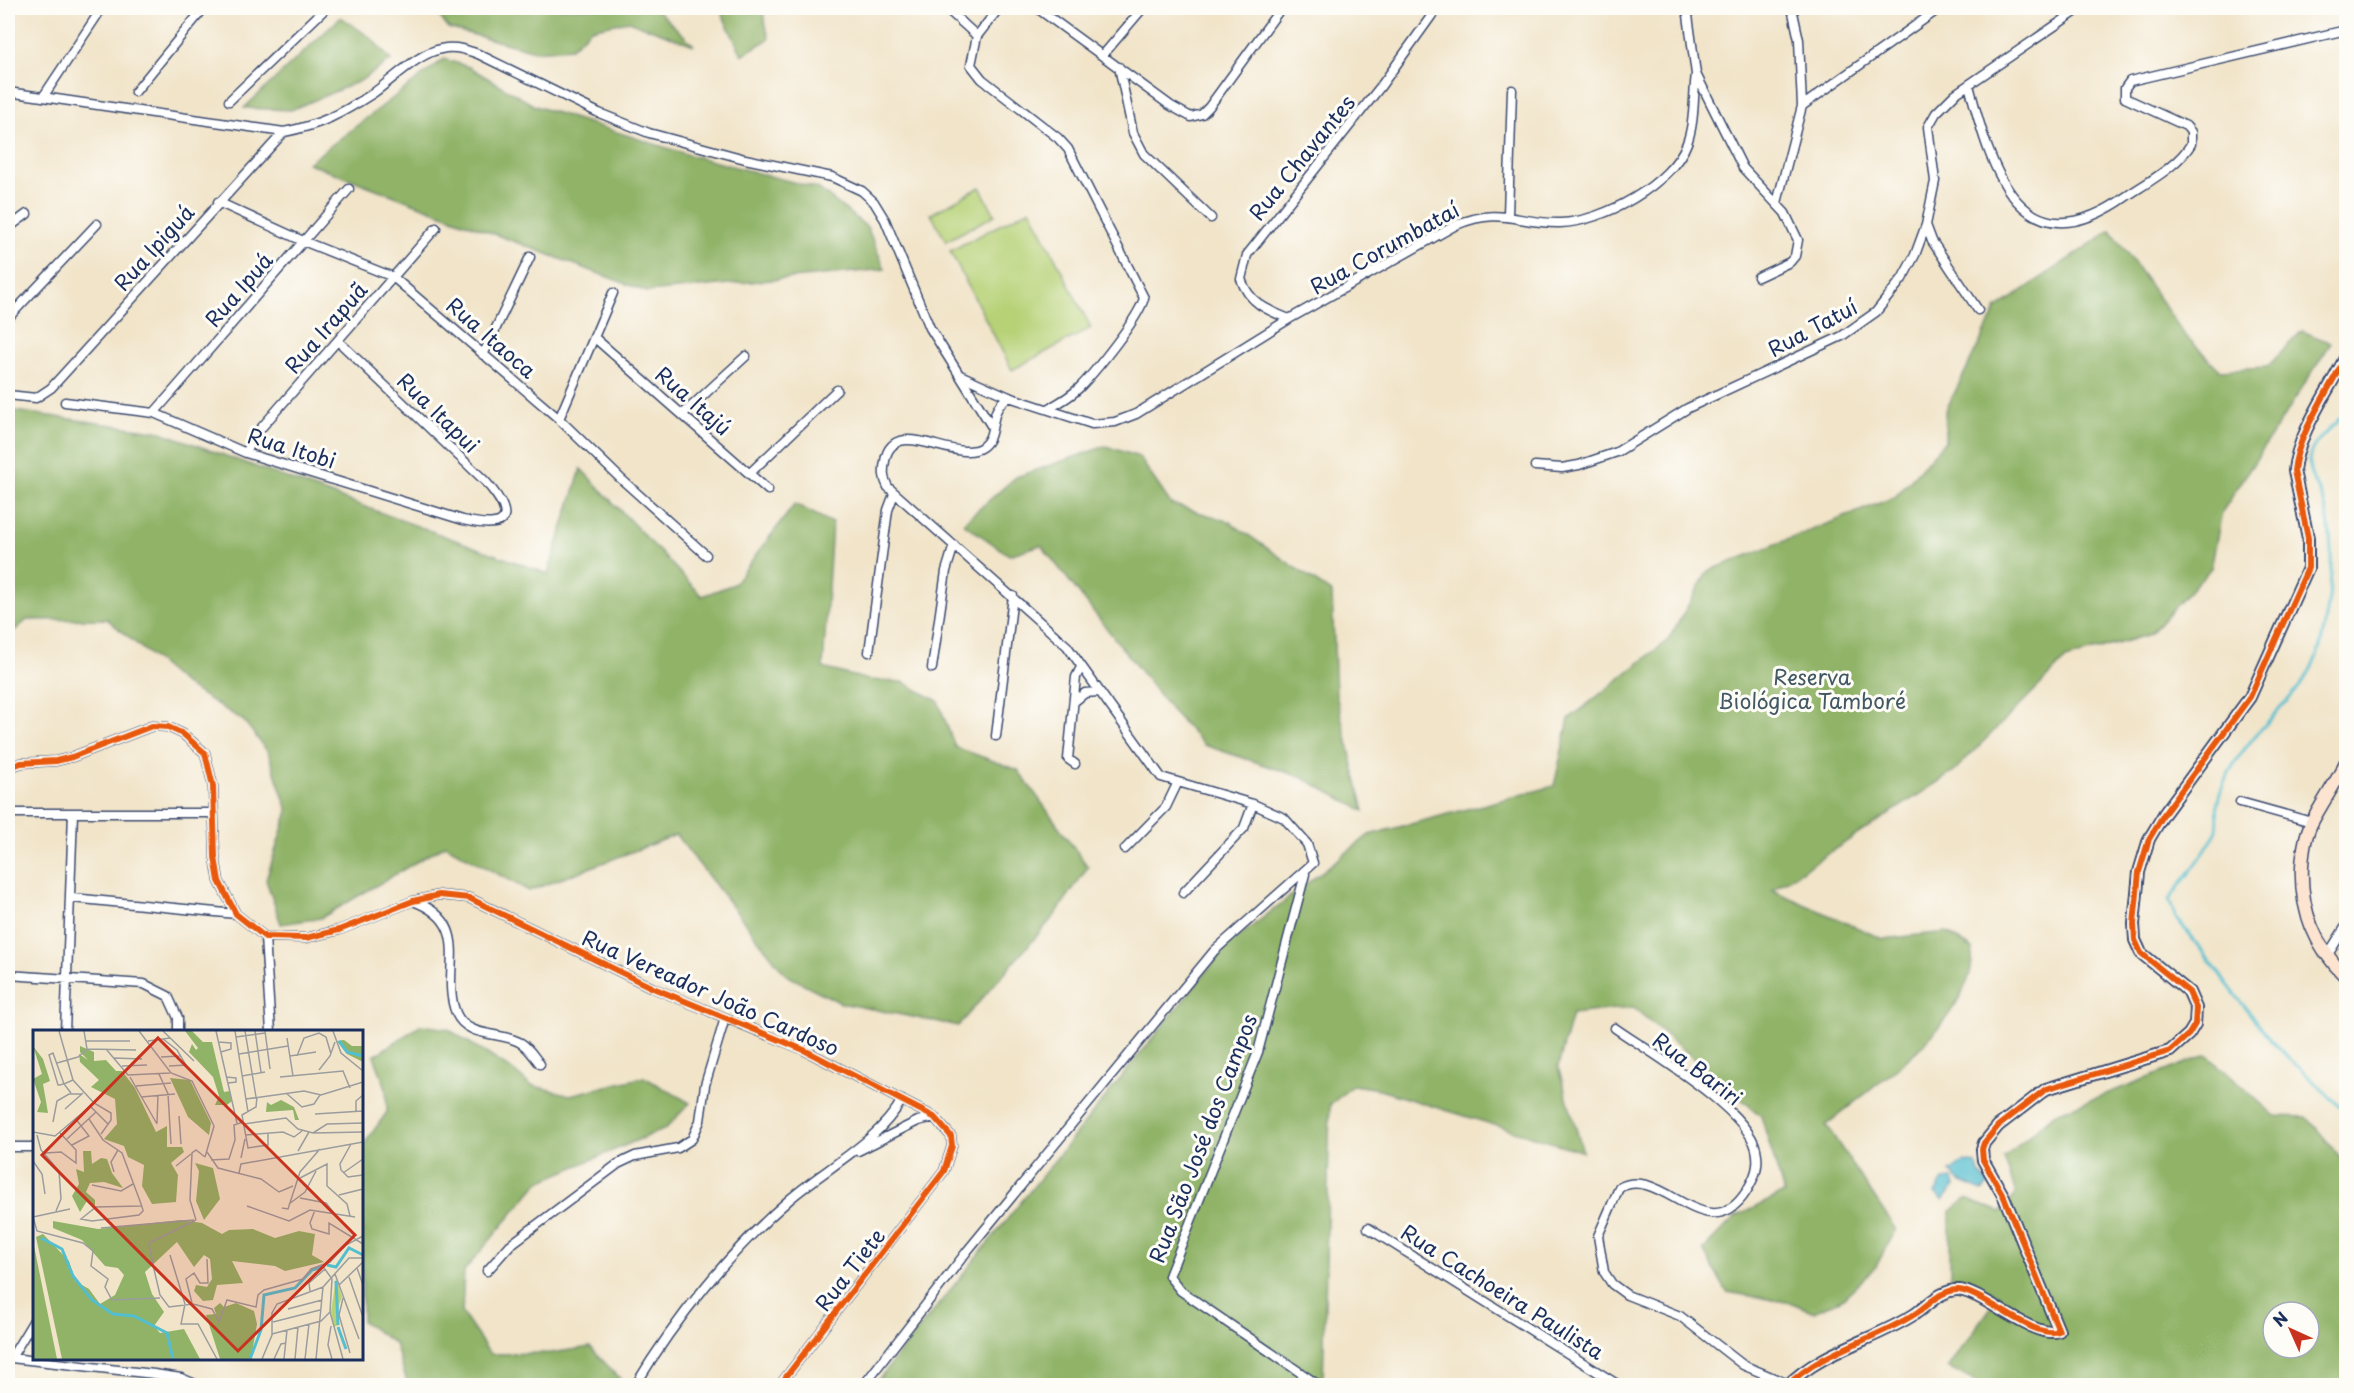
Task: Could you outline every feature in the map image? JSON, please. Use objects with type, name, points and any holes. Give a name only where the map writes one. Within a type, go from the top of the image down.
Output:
[{"type":"main road","points":[[2346,762],[2333,791],[2312,822],[2303,856],[2303,898],[2312,930],[2327,956],[2346,977]]},
{"type":"street","points":[[43,97],[102,8]]},
{"type":"street","points":[[135,92],[204,8]]},
{"type":"street","points":[[229,101],[326,8]]},
{"type":"street","points":[[946,8],[976,36]]},
{"type":"street","points":[[999,8],[976,36],[971,65],[975,72],[1058,138],[1068,149],[1144,298],[1135,316],[1090,376],[1065,400],[1048,409]]},
{"type":"street","points":[[1037,8],[1171,106],[1191,117],[1209,108],[1281,8]]},
{"type":"street","points":[[1103,55],[1143,8]]},
{"type":"street","name":"Rua Chavantes","points":[[1289,319],[1257,305],[1250,297],[1240,279],[1246,255],[1375,95],[1437,8]]},
{"type":"street","points":[[1687,8],[1696,74],[1743,168],[1777,203],[1793,225],[1798,249],[1790,262],[1758,277]]},
{"type":"street","points":[[1777,203],[1802,106],[1799,40],[1792,8]]},
{"type":"street","points":[[1802,106],[1940,8]]},
{"type":"street","name":"Rua Tatuí","points":[[1535,466],[1562,468],[1602,458],[1688,408],[1842,336],[1888,300],[1915,255],[1926,225],[1935,181],[1928,127],[1945,102],[2081,8]]},
{"type":"street","points":[[1969,85],[1986,146],[1999,177],[2010,195],[2023,208],[2040,218],[2065,222],[2087,218],[2121,201],[2181,157],[2191,144],[2191,132],[2186,126],[2125,98],[2128,83],[2134,79],[2157,76],[2346,30]]},
{"type":"street","points":[[8,92],[284,132],[322,123],[373,93],[430,53],[445,48],[460,48],[498,63],[599,113],[649,133],[745,159],[840,179],[862,191],[874,202],[885,220],[930,328],[992,427]]},
{"type":"street","points":[[1119,67],[1137,143],[1153,165],[1211,218]]},
{"type":"street","name":"Rua Corumbataí","points":[[960,375],[1010,397],[1092,424],[1115,422],[1136,414],[1289,319],[1456,225],[1486,216],[1508,215],[1539,222],[1577,220],[1646,191],[1676,163],[1687,143],[1696,74]]},
{"type":"street","points":[[1508,215],[1512,90]]},
{"type":"street","name":"Rua Ipiguá","points":[[8,395],[36,398],[51,388],[284,132]]},
{"type":"street","name":"Rua Ipuá","points":[[154,412],[348,189]]},
{"type":"street","name":"Rua Itaoca","points":[[218,202],[303,241],[393,277],[559,419],[620,478],[706,555]]},
{"type":"street","points":[[8,228],[27,214]]},
{"type":"street","points":[[8,318],[97,225]]},
{"type":"street","points":[[1926,225],[1932,241],[1978,310]]},
{"type":"street","name":"Rua Irapuã","points":[[246,453],[255,435],[436,228]]},
{"type":"street","points":[[483,355],[530,257]]},
{"type":"street","points":[[559,419],[596,339],[613,293]]},
{"type":"street","name":"Rua Itajú","points":[[596,339],[768,490]]},
{"type":"street","name":"Rua Itapui","points":[[338,341],[485,481],[501,501],[505,515]]},
{"type":"street","points":[[683,414],[746,356]]},
{"type":"street","points":[[1788,1385],[1814,1365],[1902,1322],[1941,1295],[1955,1290],[1968,1292],[2011,1316],[2041,1329],[2059,1332],[2060,1329],[2004,1197],[1983,1160],[1982,1149],[1989,1136],[2027,1101],[2046,1089],[2170,1051],[2189,1034],[2195,1024],[2196,1008],[2189,992],[2141,953],[2135,940],[2134,924],[2139,872],[2149,838],[2164,814],[2250,697],[2308,568],[2308,538],[2295,479],[2295,461],[2301,442],[2341,377],[2346,356]]},
{"type":"street","points":[[750,473],[837,390]]},
{"type":"street","points":[[863,1386],[968,1251],[1214,951],[1313,863],[1307,844],[1294,826],[1284,818],[1253,804],[1178,784],[1161,777],[1067,646],[894,494],[883,478],[886,455],[892,445],[909,440],[975,451],[987,443],[996,409],[1010,397]]},
{"type":"street","name":"Rua Itobi","points":[[65,402],[154,412],[246,453],[463,520],[495,525],[505,515]]},
{"type":"street","points":[[869,652],[887,517],[894,494]]},
{"type":"street","points":[[932,668],[946,571],[954,545]]},
{"type":"street","points":[[996,736],[1013,597]]},
{"type":"street","points":[[1075,764],[1068,759],[1076,677],[1081,667]]},
{"type":"street","points":[[1074,702],[1085,693],[1098,692]]},
{"type":"street","points":[[8,770],[21,762],[57,761],[152,726],[168,727],[196,742],[205,753],[213,786],[215,856],[219,881],[236,914],[265,937],[271,1030]]},
{"type":"street","points":[[1125,849],[1166,807],[1178,784]]},
{"type":"street","points":[[2240,802],[2312,822]]},
{"type":"street","points":[[1183,893],[1244,828],[1253,804]]},
{"type":"street","points":[[8,813],[213,813]]},
{"type":"street","points":[[65,1030],[72,898],[73,813]]},
{"type":"street","name":"Rua São José dos Campos","points":[[1313,863],[1302,878],[1258,1052],[1171,1267],[1170,1281],[1320,1386]]},
{"type":"street","name":"Rua Vereador João Cardoso","points":[[265,937],[306,938],[328,933],[366,922],[413,901],[439,895],[470,898],[652,988],[804,1050],[933,1117],[951,1136],[952,1146],[944,1171]]},
{"type":"street","points":[[72,898],[236,914]]},
{"type":"street","points":[[413,901],[432,908],[439,915],[450,936],[453,957],[453,997],[456,1013],[462,1021],[485,1034],[519,1042],[540,1064]]},
{"type":"street","points":[[2327,956],[2346,926]]},
{"type":"street","points":[[8,975],[144,984],[168,996],[178,1018],[178,1030]]},
{"type":"street","points":[[488,1271],[510,1245],[618,1164],[635,1156],[678,1148],[692,1139],[700,1121],[705,1085],[725,1018]]},
{"type":"street","name":"Rua Bariri","points":[[1614,1028],[1702,1088],[1728,1110],[1747,1130],[1755,1146],[1759,1164],[1742,1198],[1729,1209],[1713,1213],[1696,1210],[1643,1184],[1624,1185],[1619,1188],[1598,1236],[1604,1272],[1612,1284],[1627,1295],[1680,1316],[1743,1365],[1788,1385]]},
{"type":"street","points":[[636,1386],[677,1326],[732,1257],[789,1199],[849,1155],[883,1125],[902,1100]]},
{"type":"street","points":[[849,1155],[908,1125],[933,1117]]},
{"type":"street","points":[[8,1147],[33,1147]]},
{"type":"street","name":"Rua Tiete","points":[[779,1386],[944,1171]]},
{"type":"street","name":"Rua Cachoeira Paulista","points":[[1368,1228],[1620,1386]]},
{"type":"street","points":[[33,1322],[9,1359],[172,1377],[200,1386]]},
{"type":"green space","points":[[439,8],[655,8],[694,45],[628,21],[591,29],[571,48],[535,51],[448,28],[435,10]]},
{"type":"green space","points":[[719,8],[762,8],[769,39],[742,55]]},
{"type":"green space","points":[[341,17],[371,38],[391,60],[360,81],[291,110],[244,108]]},
{"type":"green space","points":[[444,59],[469,67],[535,106],[686,154],[819,189],[867,227],[885,269],[647,292],[308,163]]},
{"type":"green space","points":[[980,187],[995,215],[946,241],[931,214]]},
{"type":"green space","points":[[1030,209],[1091,328],[1012,370],[950,251]]},
{"type":"green space","name":"Reserva Biológica Tamboré","points":[[2111,230],[2184,334],[2220,370],[2267,367],[2302,331],[2331,343],[2222,512],[2211,568],[2150,634],[2066,659],[1952,773],[1772,890],[1883,939],[1946,932],[1973,949],[1969,977],[1944,1021],[1908,1059],[1826,1125],[1896,1230],[1875,1268],[1842,1299],[1814,1312],[1792,1303],[1727,1292],[1703,1250],[1735,1217],[1784,1193],[1761,1116],[1633,1007],[1572,1014],[1558,1067],[1583,1152],[1373,1088],[1353,1085],[1330,1105],[1323,1385],[873,1386],[1227,946],[1369,835],[1554,786],[1569,719],[1668,640],[1708,571],[1895,497],[1945,441],[1945,412],[1997,308]]},
{"type":"green space","points":[[8,410],[161,432],[548,574],[581,469],[702,596],[734,584],[795,504],[832,523],[823,668],[868,680],[903,682],[938,701],[955,747],[1018,770],[1088,867],[1055,915],[958,1026],[841,1003],[786,975],[676,835],[529,891],[445,845],[321,918],[281,924],[266,880],[288,811],[268,752],[244,721],[184,684],[107,619],[27,620],[8,636]]},
{"type":"green space","points":[[1106,446],[1139,457],[1171,504],[1228,521],[1332,593],[1336,695],[1364,811],[1301,777],[1204,745],[1171,710],[1041,545],[1009,555],[963,523],[1016,477]]},
{"type":"green space","points":[[421,1025],[448,1029],[514,1071],[530,1085],[570,1095],[644,1077],[690,1103],[666,1128],[539,1182],[464,1271],[462,1313],[490,1354],[551,1353],[590,1347],[625,1384],[408,1385],[395,1344],[363,1322],[363,1146],[387,1112],[386,1088],[374,1056]]},
{"type":"green space","points":[[2207,1055],[2275,1116],[2307,1117],[2346,1164],[2346,1385],[1983,1386],[1948,1367],[2000,1295],[1950,1276],[1950,1212],[1966,1199],[2000,1212],[2016,1194],[2004,1158],[2054,1114]]},
{"type":"water","points":[[1964,1162],[1975,1164],[1988,1185],[1982,1191],[1960,1181],[1950,1172]]},
{"type":"water","points":[[1953,1179],[1955,1186],[1943,1200],[1935,1193],[1943,1180]]},
{"type":"waterway","points":[[2346,409],[2318,441],[2310,455],[2311,474],[2325,506],[2331,558],[2327,613],[2315,661],[2300,686],[2251,741],[2231,769],[2218,801],[2216,832],[2169,900],[2175,916],[2271,1041],[2346,1112]]},
{"type":"cycle path","points":[[1787,1386],[1816,1364],[1899,1323],[1941,1295],[1953,1290],[1970,1293],[2036,1329],[2049,1332],[2059,1331],[2004,1197],[1983,1160],[1982,1149],[1998,1126],[2046,1089],[2170,1051],[2189,1034],[2195,1024],[2196,1008],[2189,992],[2141,953],[2135,940],[2134,924],[2139,872],[2149,839],[2164,814],[2250,697],[2308,568],[2308,538],[2294,471],[2296,457],[2315,412],[2346,356]]},
{"type":"cycle path","points":[[8,768],[21,763],[56,761],[72,757],[152,726],[168,727],[183,734],[205,753],[213,786],[215,857],[219,881],[236,914],[265,937],[306,938],[339,930],[413,901],[439,895],[469,898],[653,988],[804,1050],[934,1117],[951,1136],[952,1146],[944,1171],[779,1386]]}]
